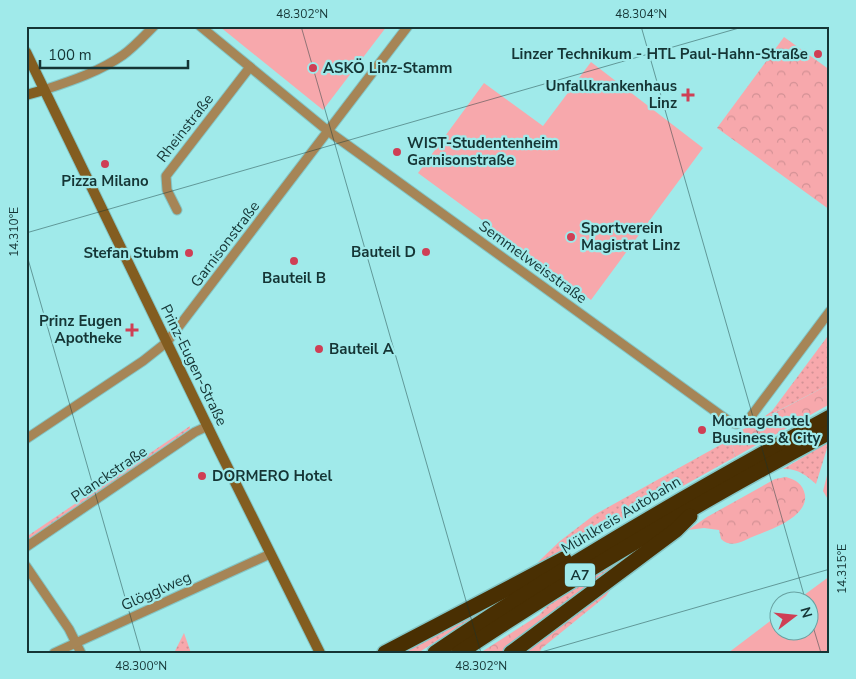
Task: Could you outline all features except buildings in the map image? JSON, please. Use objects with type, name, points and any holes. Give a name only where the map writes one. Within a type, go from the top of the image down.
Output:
[{"type":"highway","name":"Mühlkreis Autobahn","points":[[435,653],[610,541],[754,457],[830,417]]},
{"type":"highway","name":"Mühlkreis Autobahn","points":[[459,653],[611,555],[830,432]]},
{"type":"highway","points":[[511,653],[676,530],[703,502]]},
{"type":"highway","points":[[385,653],[560,561],[610,541]]},
{"type":"main road","name":"Prinz-Eugen-Straße","points":[[26,52],[320,653]]},
{"type":"main road","points":[[26,95],[44,90]]},
{"type":"street","points":[[44,90],[81,77],[112,62],[124,55],[154,26]]},
{"type":"street","name":"Semmelweisstraße","points":[[200,26],[328,131],[730,422],[736,424],[749,419],[830,310]]},
{"type":"street","name":"Garnisonstraße","points":[[26,439],[143,362],[167,342],[408,26]]},
{"type":"street","name":"Rheinstraße","points":[[177,210],[167,190],[166,176],[250,67]]},
{"type":"street","name":"Planckstraße","points":[[26,547],[193,434],[208,426]]},
{"type":"street","name":"Glögglweg","points":[[54,653],[270,554]]},
{"type":"street","points":[[26,566],[77,642],[82,653]]},
{"type":"green space","name":"ASKÖ Linz-Stamm","points":[[219,26],[387,26],[323,110]]},
{"type":"green space","points":[[784,37],[830,70],[830,210],[717,128]]},
{"type":"green space","name":"Sportverein Magistrat Linz","points":[[591,62],[703,148],[591,300],[418,173],[484,83],[543,126]]},
{"type":"green space","points":[[830,333],[830,384],[758,421],[772,411]]},
{"type":"green space","points":[[830,384],[830,404],[735,457],[731,439],[734,434]]},
{"type":"green space","points":[[190,426],[190,429],[26,541],[26,537]]},
{"type":"green space","points":[[731,439],[735,457],[550,560],[538,562],[560,541],[594,515]]},
{"type":"green space","points":[[829,442],[816,484],[801,473],[783,469]]},
{"type":"green space","points":[[830,464],[830,503],[823,491]]},
{"type":"green space","points":[[786,477],[801,485],[805,495],[801,509],[788,521],[734,544],[721,539],[719,530],[704,528],[688,530],[707,517],[775,479]]},
{"type":"green space","points":[[652,541],[543,620],[539,615],[560,593]]},
{"type":"green space","points":[[830,576],[830,653],[728,653],[768,623],[768,642],[818,642],[818,592],[808,592]]},
{"type":"green space","points":[[618,578],[606,596],[542,648],[539,653],[521,653]]},
{"type":"green space","points":[[534,579],[486,612],[475,616],[418,653],[399,653]]},
{"type":"green space","points":[[539,615],[543,620],[501,653],[480,653]]},
{"type":"green space","points":[[184,633],[191,653],[174,653]]},
{"type":"place","name":"Linzer Technikum - HTL Paul-Hahn-Straße","points":[[818,54]]},
{"type":"place","name":"ASKÖ Linz-Stamm","points":[[313,68]]},
{"type":"place","name":"Unfallkrankenhaus Linz","points":[[688,95]]},
{"type":"place","name":"WIST-Studentenheim Garnisonstraße","points":[[397,152]]},
{"type":"place","name":"Pizza Milano","points":[[105,164]]},
{"type":"place","name":"Sportverein Magistrat Linz","points":[[571,237]]},
{"type":"place","name":"Bauteil D","points":[[426,252]]},
{"type":"place","name":"Stefan Stubm","points":[[189,253]]},
{"type":"place","name":"Bauteil B","points":[[294,261]]},
{"type":"place","name":"Prinz Eugen Apotheke","points":[[132,330]]},
{"type":"place","name":"Bauteil A","points":[[319,349]]},
{"type":"place","name":"Montagehotel Business & City","points":[[702,430]]},
{"type":"place","name":"DORMERO Hotel","points":[[202,476]]}]
